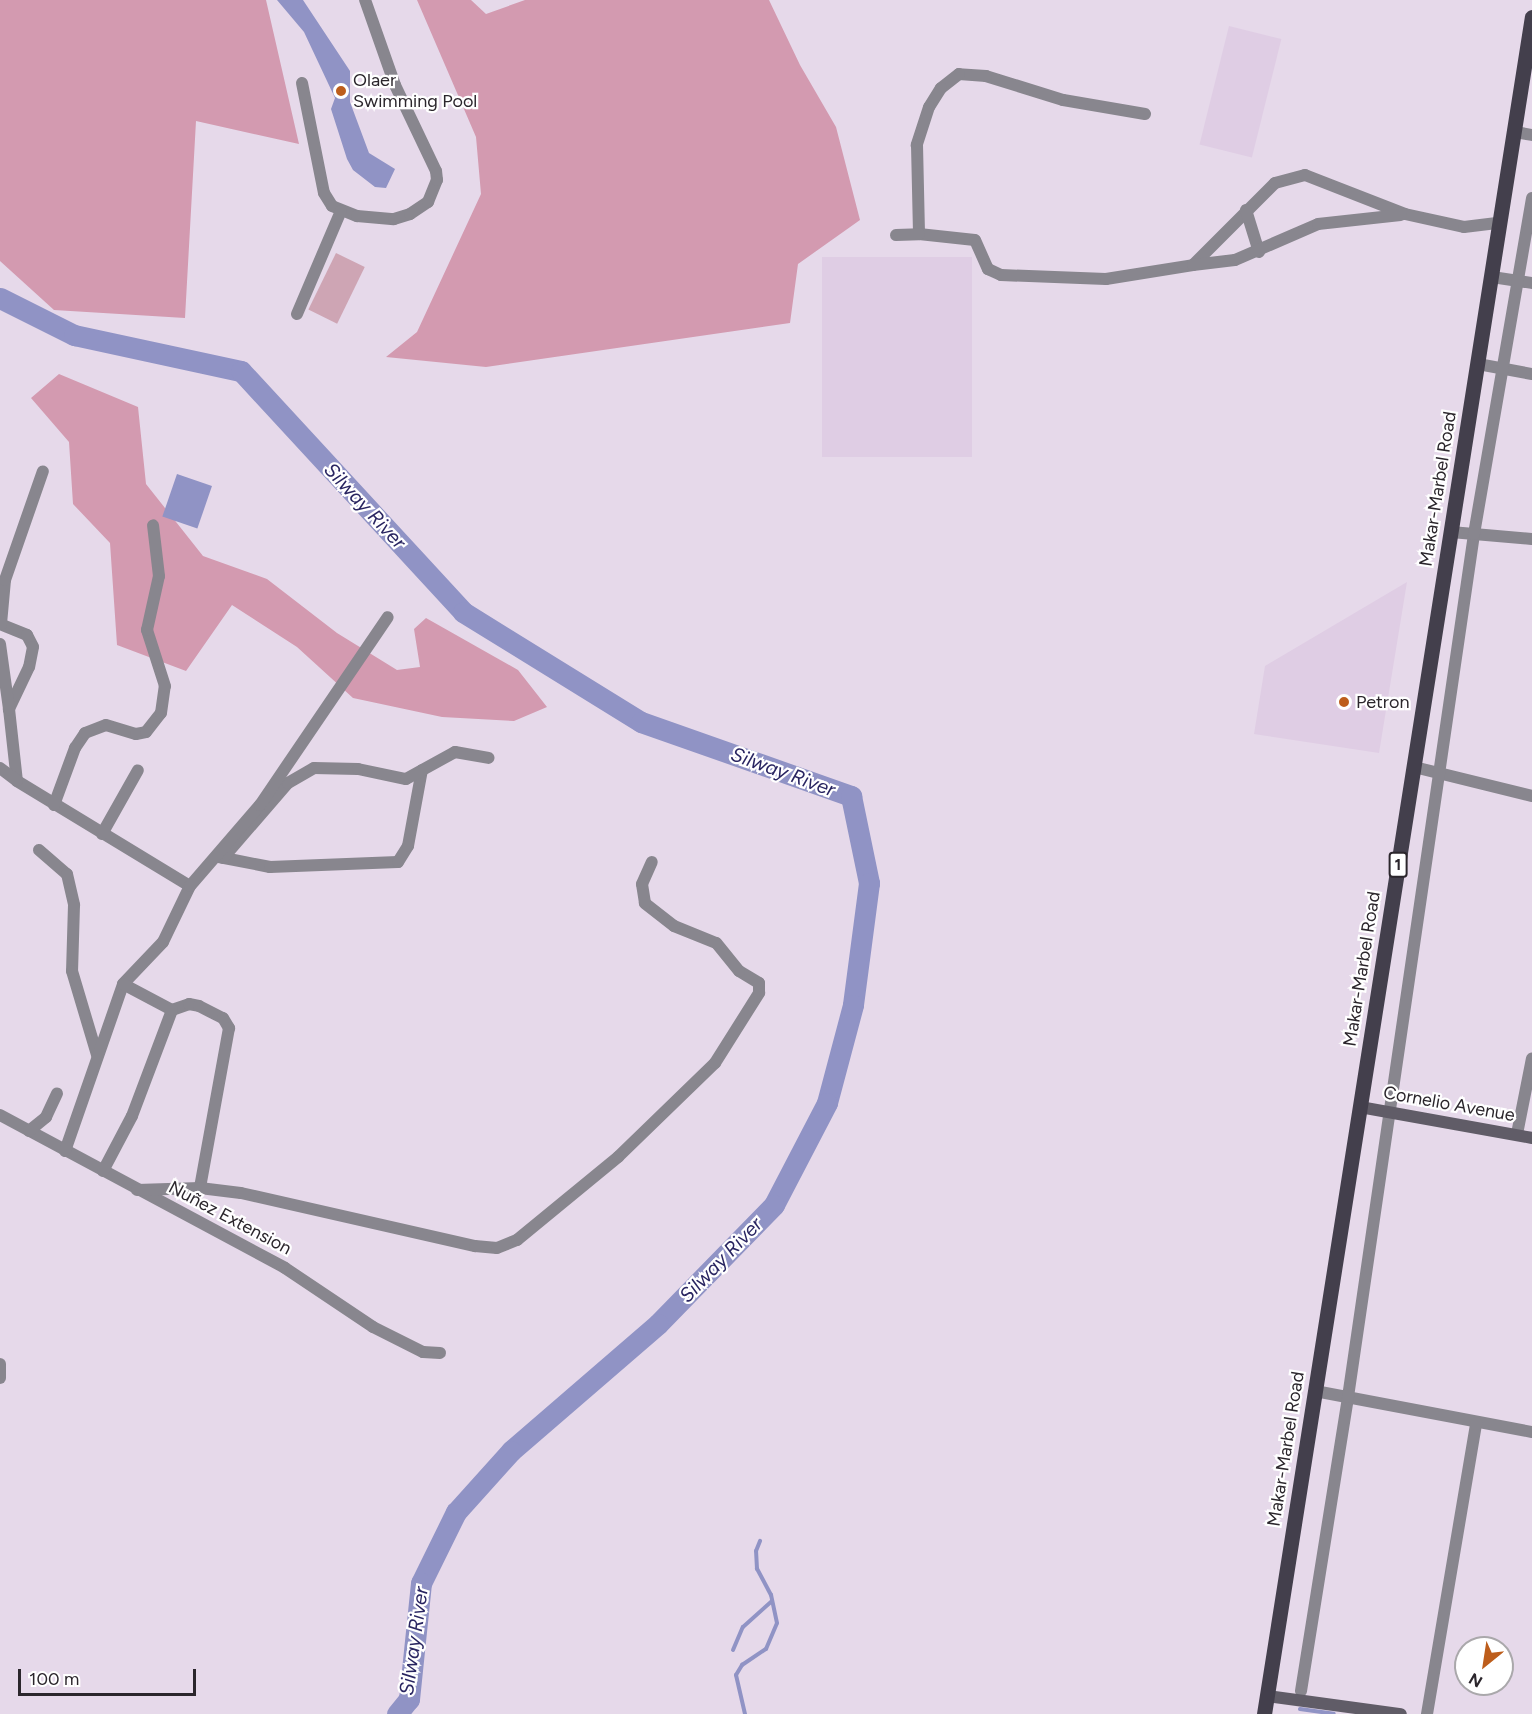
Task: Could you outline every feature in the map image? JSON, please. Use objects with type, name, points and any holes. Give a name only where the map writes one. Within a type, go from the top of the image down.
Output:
[{"type":"main road","name":"Makar-Marbel Road","points":[[1264,1714],[1532,17]]},
{"type":"street","points":[[302,83],[324,193],[332,206],[341,211],[379,219],[410,214],[428,202],[437,180],[395,85],[365,0]]},
{"type":"street","points":[[919,234],[917,145],[929,107],[941,88],[959,74],[986,76],[1063,100],[1145,114]]},
{"type":"street","points":[[1515,132],[1532,135]]},
{"type":"street","points":[[1193,265],[1275,183],[1305,175],[1405,214],[1464,227],[1499,223]]},
{"type":"street","points":[[1301,1691],[1348,1397],[1387,1112],[1441,773],[1474,534],[1503,369],[1526,282],[1532,198]]},
{"type":"street","points":[[1246,210],[1259,252]]},
{"type":"street","points":[[297,314],[341,211]]},
{"type":"street","points":[[896,235],[919,234],[975,240],[988,269],[1001,275],[1106,279],[1193,265],[1235,261],[1318,224],[1405,214]]},
{"type":"street","points":[[1492,277],[1526,282]]},
{"type":"street","points":[[1478,364],[1532,374]]},
{"type":"street","points":[[9,709],[29,667],[33,647],[27,635],[1,624],[4,580],[43,471]]},
{"type":"street","points":[[54,805],[75,748],[85,733],[106,725],[136,734],[146,732],[161,713],[165,686],[147,630],[159,576],[153,525]]},
{"type":"street","points":[[1451,532],[1532,539]]},
{"type":"street","points":[[219,857],[273,786],[388,617]]},
{"type":"street","points":[[0,644],[17,781]]},
{"type":"street","points":[[65,1151],[123,984],[163,942],[190,886],[298,774],[336,767],[406,779],[455,752],[488,758]]},
{"type":"street","points":[[1414,767],[1532,796]]},
{"type":"street","points":[[0,768],[54,805],[190,886]]},
{"type":"street","points":[[102,834],[138,770]]},
{"type":"street","points":[[219,857],[282,867],[398,862],[408,846],[422,770]]},
{"type":"street","points":[[39,850],[67,874],[74,905],[72,971],[98,1056]]},
{"type":"street","points":[[137,1190],[200,1188],[303,1206],[475,1246],[497,1248],[517,1240],[618,1157],[715,1063],[759,993],[759,982],[739,971],[716,943],[674,926],[645,903],[642,884],[652,862]]},
{"type":"street","points":[[123,984],[172,1010],[189,1004],[199,1006],[223,1018],[229,1028],[200,1188]]},
{"type":"street","points":[[103,1171],[132,1116],[172,1010]]},
{"type":"street","points":[[1517,1134],[1532,1058]]},
{"type":"street","points":[[29,1131],[46,1117],[57,1093]]},
{"type":"street","name":"Cornelio Avenue","points":[[1360,1107],[1532,1137]]},
{"type":"street","name":"Nuñez Extension","points":[[0,1115],[285,1268],[374,1327],[423,1352],[440,1353]]},
{"type":"street","points":[[0,1364],[0,1378]]},
{"type":"street","points":[[1315,1391],[1532,1432]]},
{"type":"street","points":[[1427,1714],[1476,1423]]},
{"type":"street","points":[[1267,1696],[1401,1714]]},
{"type":"shaded area","points":[[0,0],[266,0],[299,144],[196,121],[185,318],[54,310],[0,261]]},
{"type":"shaded area","points":[[417,0],[471,0],[486,14],[525,0],[769,0],[800,65],[836,127],[860,220],[798,264],[790,323],[486,367],[386,357],[417,332],[481,194],[476,137]]},
{"type":"shaded area","points":[[1229,26],[1281,39],[1252,157],[1199,144]]},
{"type":"shaded area","points":[[336,253],[365,267],[337,324],[308,310]]},
{"type":"shaded area","points":[[822,257],[972,257],[972,457],[822,457]]},
{"type":"shaded area","points":[[59,374],[138,407],[146,484],[203,556],[267,579],[337,633],[397,670],[420,667],[414,629],[426,618],[518,670],[547,707],[514,721],[442,717],[353,698],[297,647],[232,605],[186,671],[117,645],[110,543],[73,504],[69,442],[31,398]]},
{"type":"shaded area","points":[[1407,582],[1379,753],[1254,734],[1265,666]]},
{"type":"water","name":"Olaer Swimming Pool","points":[[277,0],[303,0],[350,71],[350,102],[369,153],[395,169],[386,188],[375,187],[353,170],[347,159],[331,109],[335,98],[304,32]]},
{"type":"water","points":[[177,474],[212,486],[197,529],[162,517]]},
{"type":"waterway","name":"Silway River","points":[[0,298],[74,335],[241,371],[463,612],[641,722],[851,796],[869,883],[853,1005],[827,1103],[774,1205],[658,1324],[511,1451],[456,1512],[421,1583],[409,1699],[397,1714]]},
{"type":"waterway","points":[[745,1714],[736,1675],[742,1665],[766,1649],[777,1623],[771,1595],[757,1569],[756,1551],[760,1541]]},
{"type":"waterway","points":[[733,1650],[743,1627],[772,1601]]},
{"type":"waterway","points":[[1300,1709],[1334,1714]]},
{"type":"place","name":"Olaer Swimming Pool","points":[[341,91]]},
{"type":"place","name":"Petron","points":[[1344,702]]}]
